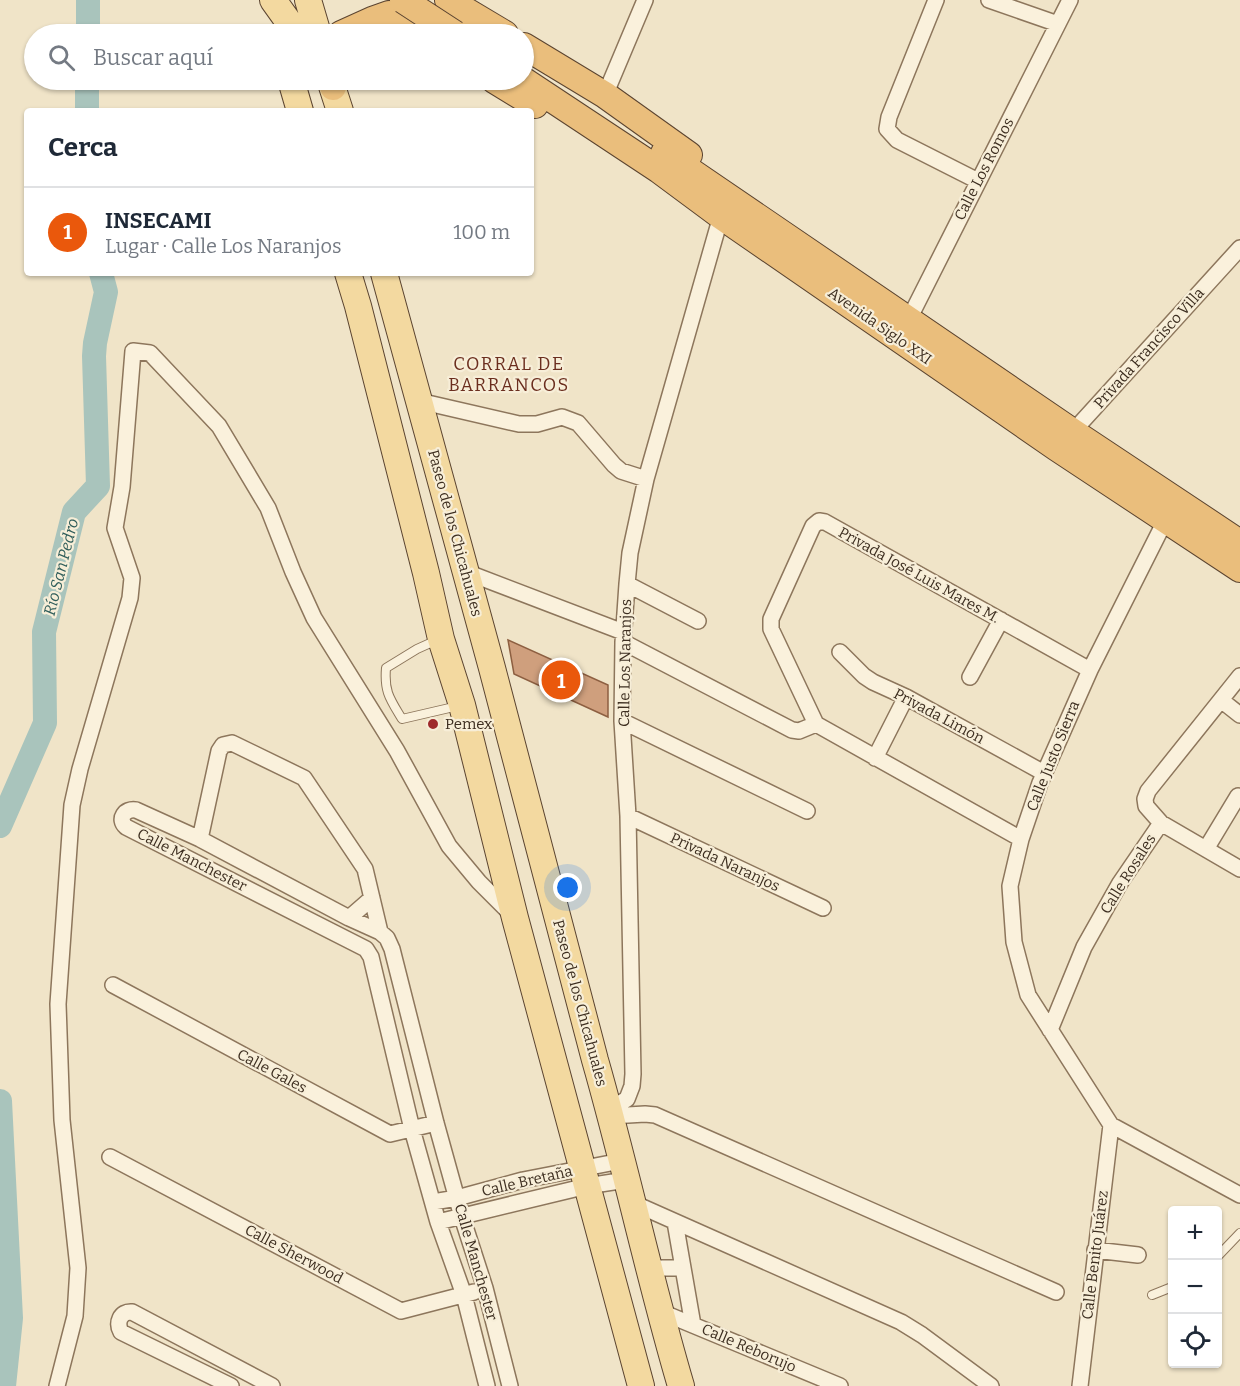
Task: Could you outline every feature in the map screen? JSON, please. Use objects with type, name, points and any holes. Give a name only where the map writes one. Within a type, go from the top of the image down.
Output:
[{"type":"highway","points":[[433,0],[470,24]]},
{"type":"highway","points":[[448,0],[488,24]]},
{"type":"highway","points":[[364,24],[386,14],[420,24]]},
{"type":"highway","points":[[386,14],[404,24]]},
{"type":"highway","points":[[534,52],[604,95],[718,176],[756,206],[789,237]]},
{"type":"highway","name":"Avenida Siglo XXI","points":[[534,67],[663,163],[720,215],[904,329],[1065,440],[1240,543]]},
{"type":"highway","points":[[526,97],[684,202],[707,213],[720,215]]},
{"type":"highway","name":"Avenida Siglo XXI","points":[[526,97],[663,163],[789,237],[904,329]]},
{"type":"highway","name":"Avenida Siglo XXI","points":[[1065,440],[1165,521],[1240,570]]},
{"type":"main road","points":[[264,0],[272,24]]},
{"type":"main road","points":[[273,0],[291,24]]},
{"type":"main road","points":[[308,0],[315,24]]},
{"type":"main road","points":[[294,90],[299,108]]},
{"type":"main road","points":[[334,90],[339,108]]},
{"type":"main road","points":[[349,276],[441,639],[462,705],[515,918],[641,1386]]},
{"type":"main road","name":"Paseo de los Chicahuales","points":[[385,276],[492,668],[594,1060],[610,1113],[659,1311],[681,1386]]},
{"type":"main road","points":[[426,573],[449,571],[468,644],[472,653],[492,668]]},
{"type":"street","points":[[604,95],[645,0]]},
{"type":"street","points":[[936,0],[889,117],[887,129],[897,140],[978,181]]},
{"type":"street","points":[[989,0],[1058,24]]},
{"type":"street","name":"Calle Los Romos","points":[[904,329],[1070,0]]},
{"type":"street","name":"Calle Los Naranjos","points":[[610,1113],[627,1099],[632,1086],[633,1074],[628,816],[622,721],[623,637],[630,553],[646,479],[720,215]]},
{"type":"street","name":"Privada Francisco Villa","points":[[1065,440],[1240,248]]},
{"type":"street","points":[[57,1386],[75,1316],[78,1268],[62,1119],[58,1004],[72,805],[80,769],[130,598],[132,579],[116,528],[122,487],[133,351],[150,353],[219,426],[268,508],[314,618],[397,752],[449,846],[479,882],[515,918]]},
{"type":"street","points":[[419,401],[519,424],[537,424],[562,417],[578,423],[621,471],[646,479]]},
{"type":"street","name":"Privada José Luis Mares M.","points":[[816,724],[771,629],[771,619],[813,526],[819,521],[825,522],[1090,670]]},
{"type":"street","name":"Calle Justo Sierra","points":[[1165,521],[1090,670],[1040,783],[1021,839],[1010,886],[1014,942],[1028,995],[1111,1125],[1240,1195]]},
{"type":"street","points":[[466,572],[623,637],[792,730],[799,731],[816,724],[1021,839]]},
{"type":"street","points":[[627,584],[698,621]]},
{"type":"street","points":[[970,677],[1001,620]]},
{"type":"street","name":"Privada Limón","points":[[840,652],[873,682],[906,697],[1044,773]]},
{"type":"street","name":"Calle Rosales","points":[[1050,1029],[1084,947],[1120,883],[1161,823],[1146,806],[1145,799],[1148,790],[1240,676]]},
{"type":"street","points":[[875,758],[906,697]]},
{"type":"street","points":[[1221,700],[1240,715]]},
{"type":"street","points":[[622,721],[807,811]]},
{"type":"street","points":[[200,839],[219,751],[224,745],[232,743],[304,778],[365,869],[380,932],[366,949]]},
{"type":"street","points":[[1206,849],[1238,796]]},
{"type":"street","name":"Calle Manchester","points":[[487,1386],[464,1295],[438,1222],[412,1129],[371,957],[366,949],[126,827],[122,820],[127,811],[136,810],[200,839],[380,932],[387,938],[392,949],[436,1123],[462,1217],[485,1288],[510,1386]]},
{"type":"street","name":"Privada Naranjos","points":[[628,816],[823,908]]},
{"type":"street","points":[[1161,823],[1240,869]]},
{"type":"street","points":[[349,918],[372,898]]},
{"type":"street","name":"Calle Gales","points":[[113,985],[390,1134],[436,1123]]},
{"type":"street","points":[[610,1113],[655,1115],[1056,1292]]},
{"type":"street","name":"Calle Benito Juárez","points":[[1080,1386],[1111,1125]]},
{"type":"street","name":"Calle Sherwood","points":[[110,1157],[401,1311],[485,1288]]},
{"type":"street","name":"Calle Bretaña","points":[[438,1222],[462,1217],[584,1177]]},
{"type":"street","name":"Calle Bretaña","points":[[433,1202],[524,1180],[584,1177],[626,1181]]},
{"type":"street","points":[[626,1181],[675,1222],[901,1322],[991,1386]]},
{"type":"street","points":[[675,1222],[693,1325]]},
{"type":"street","points":[[1095,1250],[1138,1255]]},
{"type":"street","points":[[648,1268],[682,1268]]},
{"type":"street","name":"Calle Reborujo","points":[[659,1311],[840,1386]]},
{"type":"street","points":[[231,1386],[121,1332],[118,1326],[122,1315],[132,1312],[263,1384]]},
{"type":"lane","points":[[441,639],[417,649],[386,668],[387,694],[402,718],[462,705]]},
{"type":"lane","points":[[1222,1252],[1240,1233]]},
{"type":"lane","points":[[1152,1295],[1168,1289]]},
{"type":"building","points":[[508,640],[608,685],[608,717],[514,674]]},
{"type":"waterway","name":"Río San Pedro","points":[[88,0],[88,24]]},
{"type":"waterway","name":"Río San Pedro","points":[[87,90],[87,108]]},
{"type":"waterway","name":"Río San Pedro","points":[[0,826],[45,723],[44,632],[74,512],[98,486],[94,356],[106,292],[102,276]]},
{"type":"waterway","name":"Río San Pedro","points":[[0,1101],[11,1318],[4,1386]]},
{"type":"place","name":"INSECAMI","points":[[561,680]]},
{"type":"place","name":"Pemex","points":[[433,724]]},
{"type":"district","name":"CORRAL DE BARRANCOS","points":[[509,374]]}]
